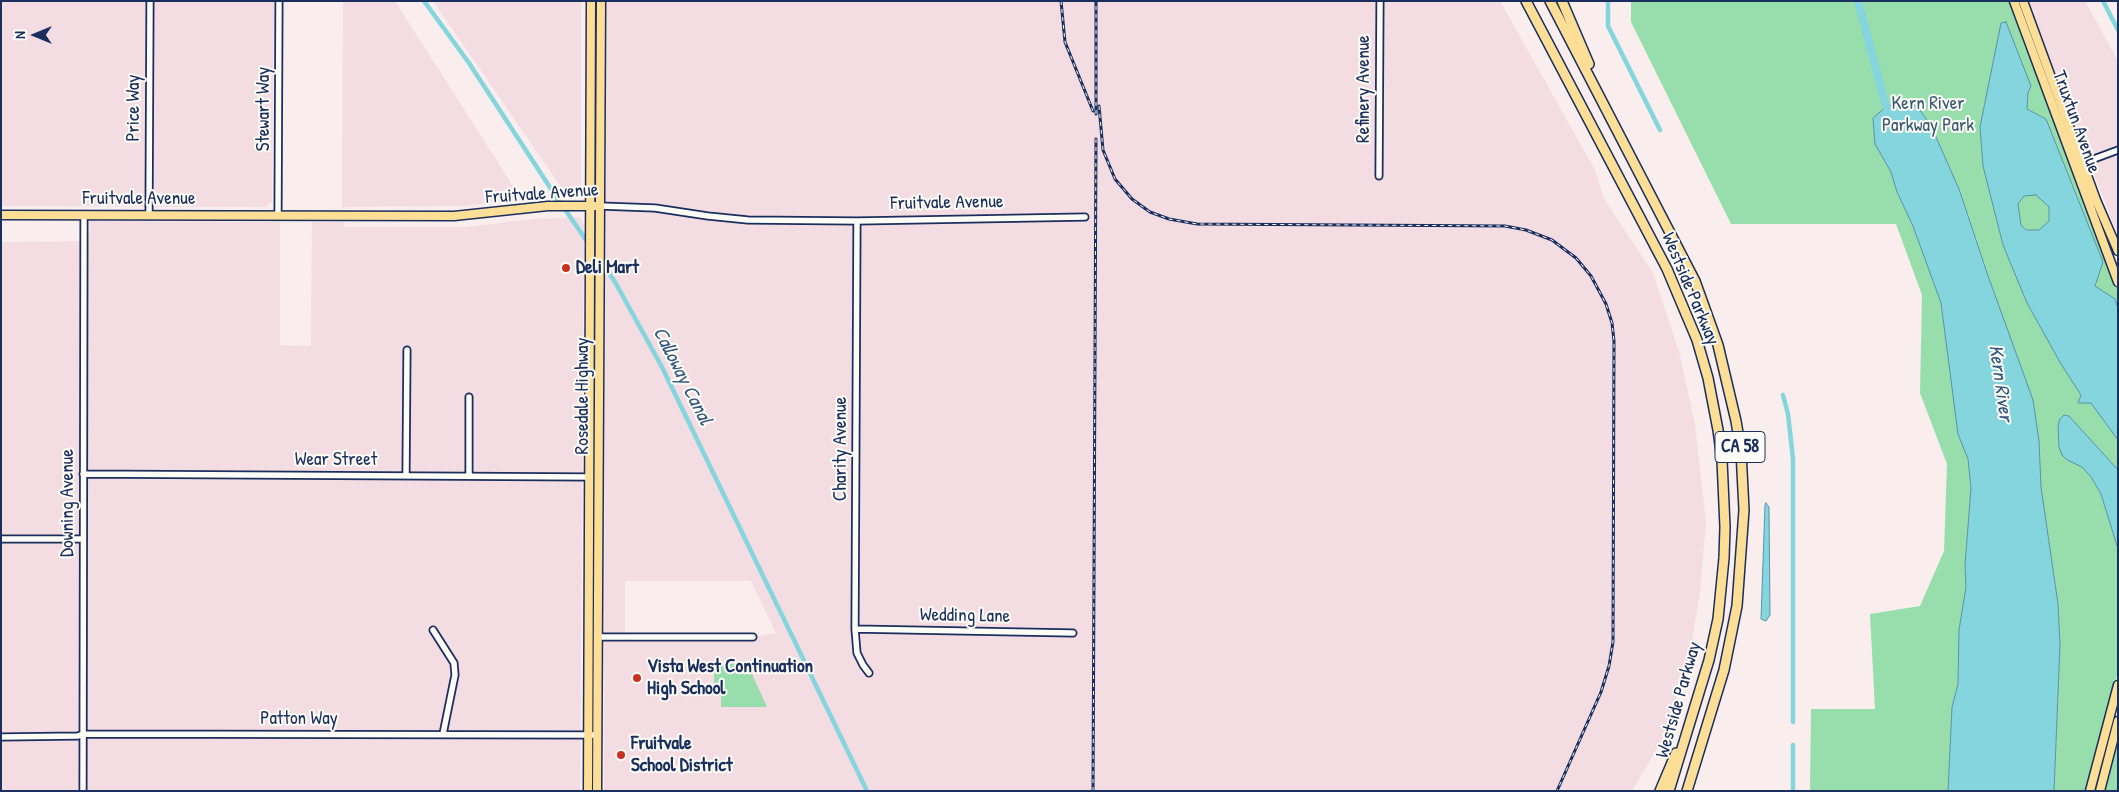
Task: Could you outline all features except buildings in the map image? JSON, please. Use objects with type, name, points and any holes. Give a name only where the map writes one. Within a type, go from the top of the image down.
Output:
[{"type":"highway","name":"Westside Parkway","points":[[1526,1],[1667,269],[1696,340],[1708,378],[1722,460],[1725,494],[1724,558],[1718,619],[1709,660],[1669,791]]},
{"type":"highway","name":"Westside Parkway","points":[[1550,1],[1679,249],[1708,314],[1724,365],[1741,451],[1744,538],[1737,606],[1724,670],[1687,791]]},
{"type":"highway","points":[[1562,1],[1613,122]]},
{"type":"highway","points":[[1660,791],[1695,706]]},
{"type":"main road","name":"Rosedale Highway","points":[[588,791],[591,1]]},
{"type":"main road","name":"Rosedale Highway","points":[[597,791],[601,1]]},
{"type":"main road","name":"Truxtun Avenue","points":[[2014,1],[2118,282]]},
{"type":"main road","name":"Truxtun Avenue","points":[[2023,1],[2118,251]]},
{"type":"main road","points":[[2062,130],[2077,159],[2083,163],[2081,171],[2084,189]]},
{"type":"main road","name":"Fruitvale Avenue","points":[[1,215],[454,216],[554,206],[600,206]]},
{"type":"main road","points":[[590,410],[594,419],[594,468],[595,472],[599,472]]},
{"type":"main road","points":[[589,477],[592,477],[593,482],[594,525],[598,540]]},
{"type":"main road","points":[[589,580],[593,590],[593,630],[598,637]]},
{"type":"main road","points":[[589,632],[593,644],[593,678],[598,685]]},
{"type":"main road","points":[[2090,791],[2118,685]]},
{"type":"main road","points":[[2100,791],[2118,721]]},
{"type":"street","name":"Price Way","points":[[149,216],[150,1]]},
{"type":"street","name":"Stewart Way","points":[[278,216],[279,1]]},
{"type":"street","name":"Refinery Avenue","points":[[1379,176],[1380,1]]},
{"type":"street","points":[[2083,163],[2118,150]]},
{"type":"street","name":"Fruitvale Avenue","points":[[600,206],[655,208],[743,220],[857,221],[1085,217]]},
{"type":"street","name":"Downing Avenue","points":[[82,791],[84,216]]},
{"type":"street","name":"Charity Avenue","points":[[857,221],[855,629],[857,653],[862,665],[869,672]]},
{"type":"street","points":[[406,475],[407,350]]},
{"type":"street","points":[[468,397],[468,475]]},
{"type":"street","name":"Wear Street","points":[[84,474],[589,477]]},
{"type":"street","points":[[1,539],[83,539]]},
{"type":"street","name":"Wedding Lane","points":[[855,629],[1073,633]]},
{"type":"street","points":[[433,630],[454,663],[454,688],[442,734]]},
{"type":"street","points":[[598,637],[753,637]]},
{"type":"street","name":"Patton Way","points":[[1,737],[78,736],[83,734],[598,735]]},
{"type":"shaded area","points":[[1,1],[274,1],[272,201],[266,207],[1,206]]},
{"type":"shaded area","points":[[343,1],[395,1],[518,194],[519,199],[464,206],[342,207]]},
{"type":"shaded area","points":[[433,1],[581,1],[581,190],[566,194]]},
{"type":"shaded area","points":[[606,1],[1500,1],[1595,170],[1604,199],[1653,273],[1680,355],[1695,425],[1706,522],[1700,592],[1689,658],[1663,738],[1632,791],[604,791]],"holes":[[[625,581],[751,581],[776,633],[753,637],[625,638]]]},
{"type":"shaded area","points":[[2027,1],[2085,1],[2118,61],[2118,236]]},
{"type":"shaded area","points":[[579,217],[584,224],[580,791],[1,791],[1,242],[89,241],[90,221],[280,222],[280,345],[311,346],[312,222],[344,222],[344,227],[466,227],[533,219]]},
{"type":"green space","name":"Kern River Parkway Park","points":[[1631,1],[2009,1],[2118,292],[2118,671],[2087,791],[1810,791],[1811,709],[1875,709],[1870,614],[1920,606],[1944,551],[1947,464],[1920,393],[1922,295],[1896,224],[1731,224],[1631,22]]},
{"type":"green space","points":[[747,663],[767,707],[721,707],[721,696],[714,685],[714,664]]},
{"type":"green space","points":[[2118,735],[2118,791],[2103,791]]},
{"type":"water","points":[[2006,22],[2031,86],[2028,93],[2027,109],[2046,119],[2103,262],[2095,286],[2115,299],[2118,309],[2118,440],[2091,403],[2078,403],[2081,395],[2061,364],[2027,303],[2003,245],[1983,166],[1980,127],[2001,23]],"holes":[[[2036,195],[2049,207],[2049,221],[2039,230],[2026,230],[2021,225],[2018,204],[2024,196]]]},
{"type":"water","points":[[1906,99],[1920,110],[1932,128],[1959,189],[2033,400],[2039,441],[2041,487],[2058,604],[2060,645],[2054,791],[1948,791],[1952,707],[1958,684],[1959,630],[1966,587],[1965,565],[1971,488],[1968,459],[1958,434],[1941,303],[1913,226],[1897,192],[1891,172],[1875,144],[1873,118],[1886,107]]},
{"type":"water","points":[[2064,415],[2069,416],[2118,470],[2118,549],[2101,494],[2091,477],[2082,467],[2067,460],[2062,455],[2059,447],[2058,426],[2060,419]]},
{"type":"water","points":[[1766,503],[1769,507],[1770,615],[1766,621],[1761,619]]},
{"type":"waterway","name":"Calloway Canal","points":[[424,1],[469,63],[553,192],[615,282],[662,367],[867,791]]},
{"type":"waterway","points":[[1608,1],[1608,26],[1660,130]]},
{"type":"waterway","name":"Kern River","points":[[1858,1],[1886,107],[1891,114]]},
{"type":"waterway","points":[[2103,1],[2118,30]]},
{"type":"waterway","points":[[1783,395],[1788,414],[1793,459],[1793,722]]},
{"type":"waterway","points":[[1793,745],[1793,791]]},
{"type":"railway","points":[[1061,1],[1065,42],[1093,111]]},
{"type":"railway","points":[[1096,1],[1096,114]]},
{"type":"railway","points":[[1099,106],[1103,150],[1115,179],[1132,199],[1150,212],[1169,219],[1197,224],[1505,226],[1526,230],[1552,240],[1576,258],[1591,276],[1606,304],[1612,323],[1614,341],[1613,642],[1609,666],[1601,692],[1557,791]]},
{"type":"railway","points":[[1093,791],[1096,139]]},
{"type":"place","name":"Deli Mart","points":[[566,268]]},
{"type":"place","name":"Vista West Continuation High School","points":[[637,678]]},
{"type":"place","name":"Fruitvale School District","points":[[621,755]]}]
